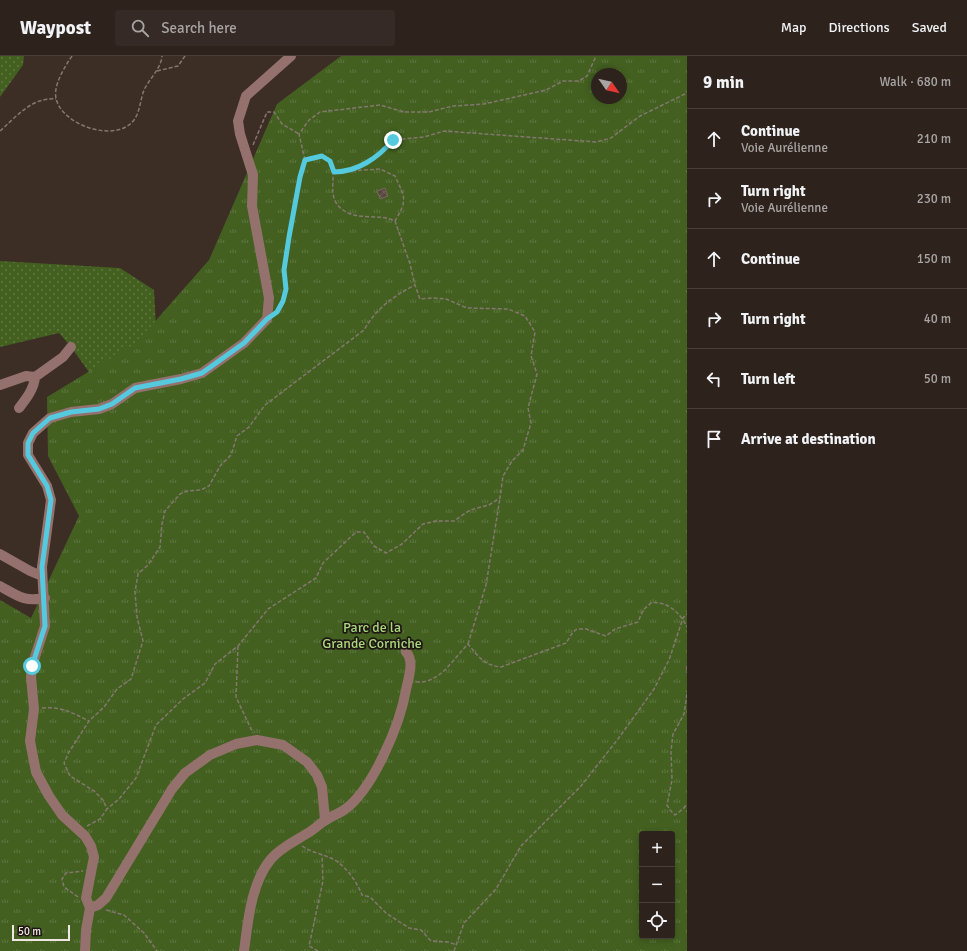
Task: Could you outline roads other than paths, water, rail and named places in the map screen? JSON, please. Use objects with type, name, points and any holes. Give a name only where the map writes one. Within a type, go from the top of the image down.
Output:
[{"type":"street","points":[[94,907],[86,898],[90,871],[94,857],[91,846],[79,830],[62,815],[49,796],[36,772],[30,741],[34,709],[31,677],[45,626],[45,598],[42,567],[51,500],[47,486],[28,455],[28,443],[33,433],[50,418],[71,412],[99,409],[112,404],[135,388],[181,379],[202,373],[244,343],[267,319],[269,298],[252,206],[253,175],[238,122],[246,96],[281,67],[291,56]]},
{"type":"street","points":[[0,385],[26,376],[35,377],[63,357],[71,346]]},
{"type":"street","points":[[18,408],[35,384],[35,377]]},
{"type":"street","points":[[0,554],[42,576]]},
{"type":"street","points":[[0,586],[23,599],[32,600],[45,598]]},
{"type":"street","points":[[244,951],[254,894],[261,873],[272,858],[295,840],[312,831],[325,820],[346,809],[357,798],[372,776],[391,741],[404,704],[411,664],[406,652]]},
{"type":"street","points":[[85,951],[86,930],[94,907],[106,898],[172,789],[185,773],[210,755],[236,744],[257,740],[283,745],[307,762],[317,775],[322,787],[325,820]]},
{"type":"park label","name":"Parc de la Grande Corniche","points":[[372,636]]}]
